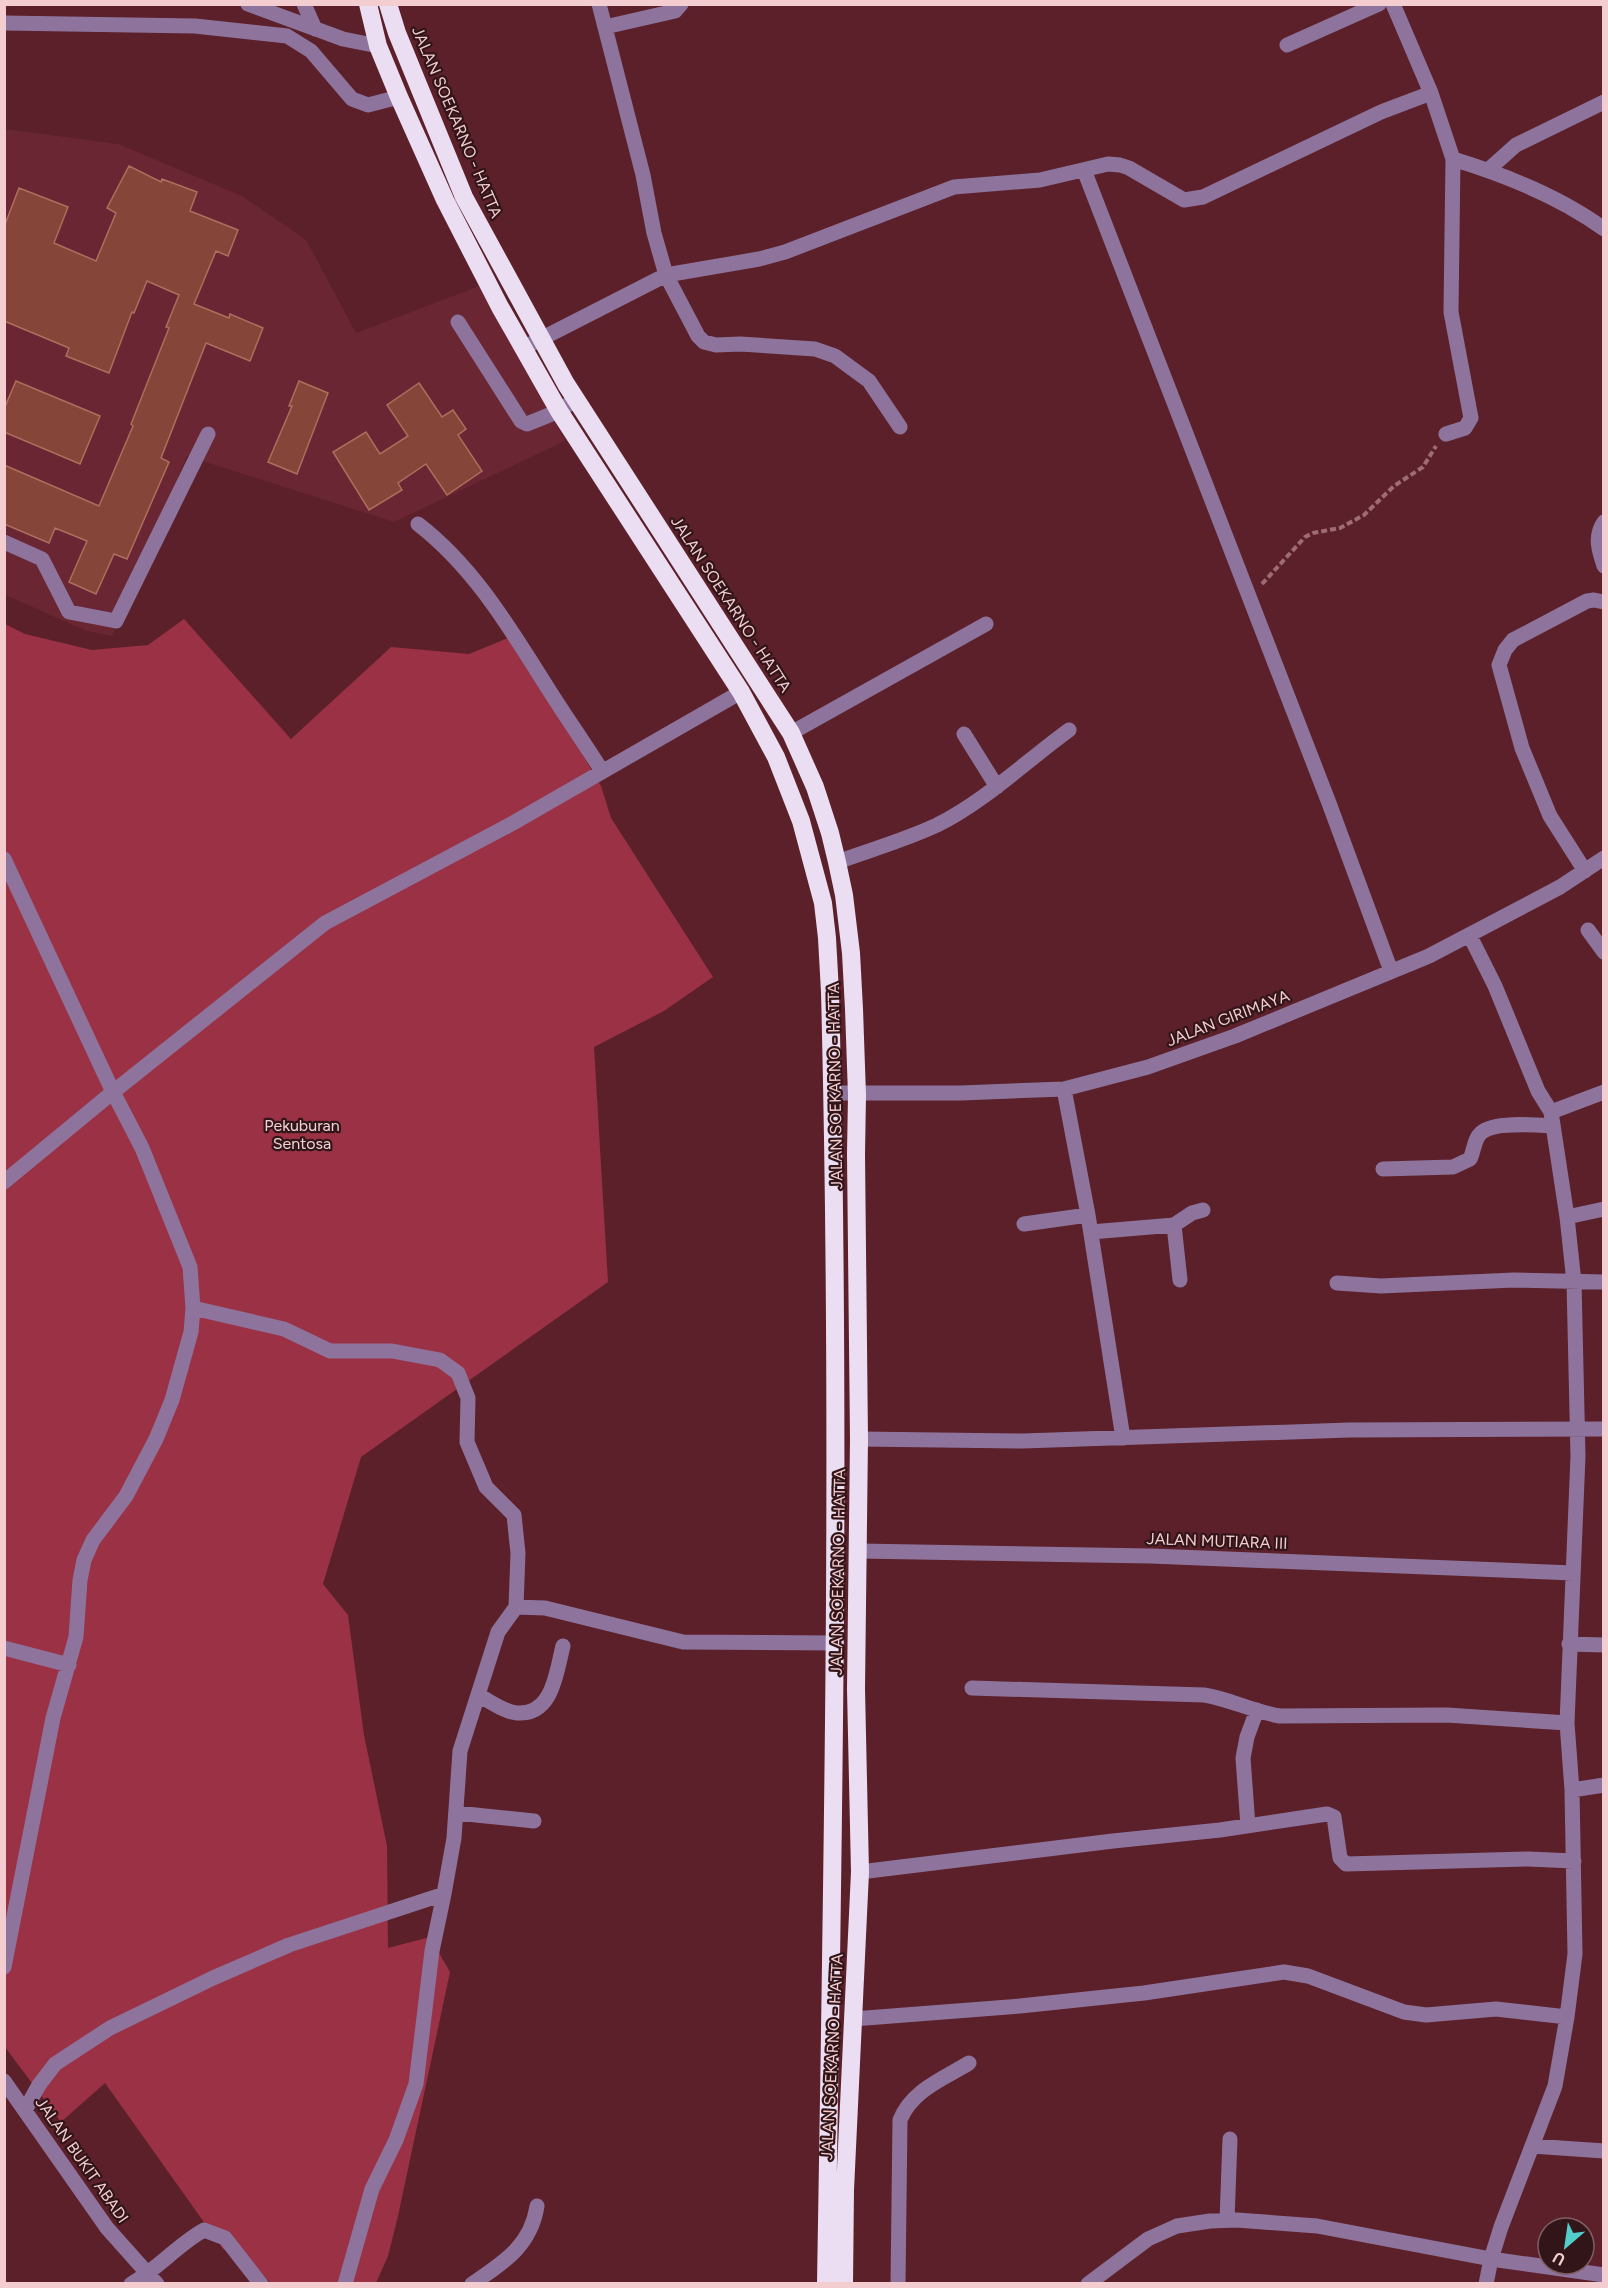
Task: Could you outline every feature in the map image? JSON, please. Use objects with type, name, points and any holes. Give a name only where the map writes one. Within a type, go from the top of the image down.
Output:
[{"type":"highway","name":"JALAN SOEKARNO - HATTA","points":[[368,4],[378,46],[445,200],[524,347],[559,411],[741,692],[776,757],[801,821],[823,903],[828,949],[833,1093],[837,1446],[831,2083],[826,2283]]},
{"type":"highway","name":"JALAN SOEKARNO - HATTA","points":[[388,4],[397,33],[464,197],[541,340],[576,399],[791,733],[815,787],[830,833],[844,895],[851,953],[857,1095],[859,1551],[856,1689],[860,1872],[845,2190],[844,2283]]},
{"type":"highway","points":[[831,2083],[850,2084]]},
{"type":"street","points":[[248,4],[351,41],[378,46]]},
{"type":"street","points":[[304,4],[315,28]]},
{"type":"street","points":[[599,4],[666,274],[698,336],[704,342],[716,345],[740,344],[825,351],[869,381],[900,428]]},
{"type":"street","points":[[605,27],[675,11],[681,4]]},
{"type":"street","points":[[1287,45],[1379,4]]},
{"type":"street","points":[[1393,4],[1431,93],[1453,159],[1451,312],[1471,421],[1465,428],[1446,434]]},
{"type":"street","points":[[4,23],[195,26],[287,36],[311,51],[352,99],[368,105],[399,97]]},
{"type":"street","points":[[524,347],[666,274],[759,259],[785,252],[954,187],[1015,183],[1108,164],[1120,165],[1177,196],[1192,200],[1203,197],[1381,112],[1431,93]]},
{"type":"street","points":[[1488,170],[1516,145],[1604,102]]},
{"type":"street","points":[[1453,159],[1488,170],[1567,205],[1604,229]]},
{"type":"street","points":[[1084,170],[1391,971]]},
{"type":"street","points":[[458,321],[521,421],[527,424],[559,411],[576,399]]},
{"type":"street","points":[[4,542],[42,559],[69,612],[116,621],[208,434]]},
{"type":"street","points":[[1604,522],[1599,529],[1598,539],[1604,567]]},
{"type":"street","points":[[418,524],[432,534],[466,569],[503,614],[602,771]]},
{"type":"street","points":[[1585,871],[1550,816],[1522,748],[1499,665],[1504,651],[1513,640],[1587,601],[1604,602]]},
{"type":"street","points":[[791,733],[986,624]]},
{"type":"street","points":[[4,1182],[325,923],[513,823],[741,692]]},
{"type":"street","points":[[837,862],[938,824],[997,787],[1069,730]]},
{"type":"street","points":[[964,734],[997,787]]},
{"type":"street","name":"JALAN GIRIMAYA","points":[[833,1093],[857,1095],[1064,1089],[1148,1067],[1236,1036],[1429,956],[1560,888],[1604,858]]},
{"type":"street","points":[[4,859],[113,1092],[142,1148],[190,1267],[193,1308],[191,1332],[172,1400],[156,1438],[126,1496],[93,1540],[84,1560],[80,1580],[76,1637],[53,1718],[4,1967]]},
{"type":"street","points":[[1588,930],[1604,952]]},
{"type":"street","points":[[1470,936],[1495,986],[1538,1091],[1552,1119],[1574,1282],[1578,1456],[1567,1723],[1572,1790],[1575,1954],[1568,2017],[1555,2086],[1491,2259],[1486,2283]]},
{"type":"street","points":[[1064,1089],[1091,1232],[1123,1438]]},
{"type":"street","points":[[1383,1169],[1453,1167],[1470,1160],[1476,1140],[1485,1130],[1552,1119],[1604,1092]]},
{"type":"street","points":[[1567,1217],[1604,1209]]},
{"type":"street","points":[[1091,1232],[1174,1225],[1192,1213],[1203,1210]]},
{"type":"street","points":[[1024,1224],[1088,1215]]},
{"type":"street","points":[[1174,1225],[1180,1280]]},
{"type":"street","points":[[1337,1283],[1381,1286],[1514,1280],[1604,1282]]},
{"type":"street","points":[[193,1308],[284,1329],[330,1351],[392,1351],[440,1360],[458,1373],[468,1398],[466,1442],[486,1487],[514,1515],[518,1553],[516,1607],[498,1632],[460,1751],[454,1838],[432,1952],[416,2084],[396,2140],[372,2189],[345,2283]]},
{"type":"street","points":[[859,1439],[1023,1441],[1349,1430],[1604,1429]]},
{"type":"street","name":"JALAN MUTIARA III","points":[[859,1551],[1151,1556],[1573,1573]]},
{"type":"street","points":[[516,1607],[545,1608],[683,1642],[836,1643]]},
{"type":"street","points":[[1569,1644],[1604,1645]]},
{"type":"street","points":[[478,1695],[516,1713],[534,1710],[542,1705],[551,1692],[563,1646]]},
{"type":"street","points":[[4,1648],[69,1665]]},
{"type":"street","points":[[972,1688],[1203,1695],[1281,1716],[1447,1714],[1567,1723]]},
{"type":"street","points":[[1248,1826],[1243,1758],[1247,1737],[1257,1710]]},
{"type":"street","points":[[1572,1790],[1604,1785]]},
{"type":"street","points":[[456,1813],[534,1821]]},
{"type":"street","points":[[860,1872],[1331,1814],[1334,1817],[1340,1858],[1343,1863],[1349,1865],[1528,1859],[1574,1861]]},
{"type":"street","points":[[25,2110],[39,2085],[56,2064],[110,2028],[213,1978],[289,1945],[444,1894]]},
{"type":"street","points":[[854,2019],[1020,2006],[1144,1993],[1284,1972],[1308,1976],[1404,2012],[1426,2016],[1496,2008],[1568,2017]]},
{"type":"street","points":[[898,2283],[900,2120],[905,2108],[921,2091],[969,2063]]},
{"type":"street","name":"JALAN BUKIT ABADI","points":[[4,2081],[106,2228],[154,2278]]},
{"type":"street","points":[[1227,2220],[1230,2139]]},
{"type":"street","points":[[1532,2146],[1604,2151]]},
{"type":"street","points":[[472,2283],[508,2259],[524,2240],[534,2221],[537,2206]]},
{"type":"street","points":[[1088,2283],[1148,2239],[1177,2226],[1227,2220],[1256,2220],[1317,2226],[1491,2259],[1604,2275]]},
{"type":"street","points":[[131,2283],[154,2278],[189,2238],[204,2230],[225,2238],[261,2283]]},
{"type":"path","points":[[1250,599],[1305,537],[1313,533],[1340,528],[1364,515],[1394,486],[1423,467],[1446,434]]},
{"type":"shaded area","points":[[5,129],[118,144],[242,196],[306,240],[356,333],[482,285],[565,441],[394,522],[187,456],[112,636],[87,631],[5,595]]},
{"type":"green space","name":"Pekuburan Sentosa","points":[[184,619],[291,739],[391,647],[469,654],[513,636],[601,786],[611,818],[713,977],[664,1011],[594,1047],[608,1282],[361,1457],[323,1584],[348,1615],[364,1735],[387,1846],[388,1948],[430,1937],[450,1972],[398,2216],[388,2256],[376,2283],[270,2283],[248,2256],[223,2249],[105,2083],[61,2122],[5,2047],[5,624],[25,634],[92,650],[148,645]]},
{"type":"building","points":[[129,166],[161,182],[162,179],[197,192],[190,211],[238,230],[228,256],[216,251],[194,304],[229,318],[230,314],[263,328],[250,361],[206,343],[161,458],[169,462],[127,559],[114,554],[96,594],[69,582],[87,541],[55,528],[49,543],[4,524],[4,465],[99,506],[133,426],[131,424],[169,328],[166,327],[179,295],[147,281],[134,313],[132,312],[109,373],[66,356],[69,348],[4,321],[4,227],[19,188],[68,207],[54,243],[96,261],[116,213],[107,208]]},
{"type":"building","points":[[16,381],[100,416],[80,464],[4,432],[4,409]]},
{"type":"building","points":[[299,381],[328,393],[297,474],[268,462],[292,406],[289,406]]},
{"type":"building","points":[[419,383],[442,417],[453,410],[466,429],[458,435],[482,471],[447,495],[426,464],[398,483],[402,490],[369,510],[333,452],[366,432],[380,454],[408,436],[387,405]]}]
